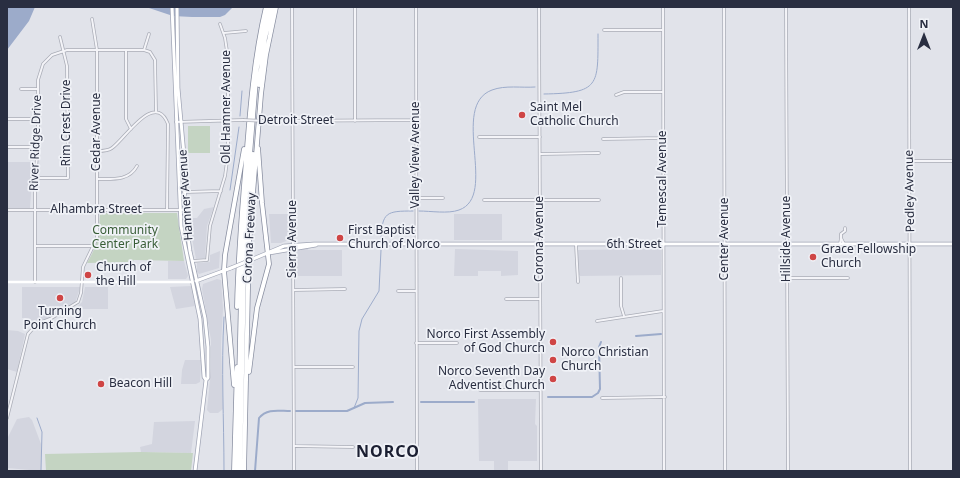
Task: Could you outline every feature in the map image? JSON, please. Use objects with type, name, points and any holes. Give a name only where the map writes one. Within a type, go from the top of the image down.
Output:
[{"type":"highway","name":"Corona Freeway","points":[[236,471],[235,424],[237,287],[256,53],[266,7]]},
{"type":"highway","points":[[236,471],[242,254],[257,67],[269,7]]},
{"type":"highway","points":[[240,471],[244,274],[248,205],[261,66],[272,7]]},
{"type":"highway","name":"Corona Freeway","points":[[244,471],[247,287],[258,127],[266,55],[276,7]]},
{"type":"highway","points":[[235,424],[228,309],[224,271],[225,255],[249,127]]},
{"type":"highway","points":[[246,387],[253,329],[268,264],[269,253],[262,203],[258,127]]},
{"type":"main road","name":"Hamner Avenue","points":[[172,7],[182,230],[199,309],[204,377],[206,380]]},
{"type":"main road","name":"Hamner Avenue","points":[[177,7],[185,210],[193,261],[205,318],[208,361],[208,378],[206,380],[194,471]]},
{"type":"main road","name":"6th Street","points":[[193,282],[269,253],[293,246],[953,244]]},
{"type":"main road","points":[[7,282],[193,282]]},
{"type":"main road","points":[[199,309],[205,318]]},
{"type":"street","name":"Sierra Avenue","points":[[292,7],[294,471]]},
{"type":"street","points":[[355,7],[355,121]]},
{"type":"street","name":"Valley View Avenue","points":[[416,7],[417,471]]},
{"type":"street","name":"Corona Avenue","points":[[539,7],[541,471]]},
{"type":"street","name":"Temescal Avenue","points":[[663,7],[664,471]]},
{"type":"street","name":"Center Avenue","points":[[724,7],[725,471]]},
{"type":"street","name":"Hillside Avenue","points":[[786,7],[788,471]]},
{"type":"street","name":"Pedley Avenue","points":[[909,7],[910,471]]},
{"type":"street","name":"Cedar Avenue","points":[[92,19],[97,50],[97,238],[95,246]]},
{"type":"street","name":"Old Hamner Avenue","points":[[193,261],[207,260],[210,226],[227,167],[228,58],[224,33],[220,24]]},
{"type":"street","points":[[604,30],[663,30]]},
{"type":"street","points":[[224,33],[246,31]]},
{"type":"street","points":[[144,50],[149,34]]},
{"type":"street","name":"Rim Crest Drive","points":[[35,178],[68,178],[67,66],[60,37]]},
{"type":"street","points":[[126,50],[126,119],[131,129]]},
{"type":"street","points":[[63,51],[144,50],[150,52],[155,60],[156,112]]},
{"type":"street","name":"River Ridge Drive","points":[[35,282],[35,178],[38,148],[38,89],[40,72],[44,64],[52,56],[63,51]]},
{"type":"street","points":[[21,89],[38,89]]},
{"type":"street","points":[[616,95],[624,92],[663,92]]},
{"type":"street","points":[[97,151],[113,148],[144,115],[156,112],[162,115],[168,124],[167,210]]},
{"type":"street","points":[[7,119],[38,119]]},
{"type":"street","name":"Detroit Street","points":[[176,122],[243,120],[416,120]]},
{"type":"street","points":[[479,137],[540,137]]},
{"type":"street","points":[[603,139],[663,138]]},
{"type":"street","points":[[7,147],[38,148]]},
{"type":"street","points":[[540,154],[600,153]]},
{"type":"street","points":[[909,161],[953,161]]},
{"type":"street","points":[[97,179],[122,178],[134,172],[137,166]]},
{"type":"street","points":[[185,192],[220,191]]},
{"type":"street","points":[[416,198],[443,198]]},
{"type":"street","points":[[484,200],[599,200]]},
{"type":"street","name":"Alhambra Street","points":[[7,210],[185,210]]},
{"type":"street","points":[[842,244],[841,234],[845,231],[845,228]]},
{"type":"street","points":[[576,245],[578,282]]},
{"type":"street","points":[[7,418],[28,334],[37,324],[74,306],[80,298],[83,267],[95,246],[35,246]]},
{"type":"street","points":[[621,278],[621,306],[624,316]]},
{"type":"street","points":[[787,278],[848,278]]},
{"type":"street","points":[[294,290],[345,290]]},
{"type":"street","points":[[398,291],[416,291]]},
{"type":"street","points":[[506,299],[540,299]]},
{"type":"street","points":[[597,321],[663,311]]},
{"type":"street","points":[[416,343],[457,343]]},
{"type":"street","points":[[294,367],[353,367]]},
{"type":"street","points":[[480,390],[540,390]]},
{"type":"street","points":[[602,398],[665,397]]},
{"type":"street","points":[[295,446],[353,447]]},
{"type":"shaded area","points":[[7,162],[35,162],[30,208],[7,208]]},
{"type":"shaded area","points":[[214,207],[207,226],[205,258],[196,259],[188,218],[197,218],[204,209]]},
{"type":"shaded area","points":[[269,214],[290,214],[289,240],[281,243],[271,243]]},
{"type":"shaded area","points":[[454,214],[502,214],[502,240],[454,240]]},
{"type":"shaded area","points":[[307,248],[308,250],[342,250],[342,276],[296,276],[295,251]]},
{"type":"shaded area","points":[[455,249],[518,251],[518,275],[501,276],[501,271],[478,271],[478,276],[454,276]]},
{"type":"shaded area","points":[[661,249],[661,275],[580,276],[577,271],[577,250]]},
{"type":"shaded area","points":[[220,251],[219,268],[199,274],[197,272],[197,263],[210,262],[210,255]]},
{"type":"shaded area","points":[[168,261],[184,261],[188,276],[186,279],[168,279]]},
{"type":"shaded area","points":[[217,279],[221,280],[223,309],[221,345],[223,409],[218,413],[210,413],[207,410],[211,370],[211,340],[202,289],[203,284]]},
{"type":"shaded area","points":[[191,286],[195,306],[176,309],[170,287]]},
{"type":"shaded area","points":[[22,287],[80,288],[75,303],[51,317],[37,322],[28,322],[26,318],[22,318]]},
{"type":"shaded area","points":[[85,287],[108,287],[108,309],[75,309],[82,302]]},
{"type":"shaded area","points":[[7,330],[18,331],[25,334],[17,372],[7,369]]},
{"type":"shaded area","points":[[185,360],[201,360],[200,382],[196,384],[181,384],[182,370]]},
{"type":"shaded area","points":[[478,399],[536,399],[535,424],[537,426],[537,461],[508,461],[508,471],[494,471],[494,461],[479,461]]},
{"type":"shaded area","points":[[29,417],[32,420],[41,444],[41,471],[7,468],[7,439],[17,419]]},
{"type":"shaded area","points":[[195,421],[191,453],[141,452],[140,447],[152,444],[154,422]]},
{"type":"green space","points":[[188,126],[210,126],[210,153],[188,153]]},
{"type":"green space","name":"Community Center Park","points":[[100,213],[177,213],[184,261],[134,260],[132,262],[87,263],[94,251]]},
{"type":"green space","points":[[141,452],[193,453],[191,471],[46,471],[45,454]]},
{"type":"water","points":[[7,7],[35,7],[29,21],[7,50]]},
{"type":"water","points":[[146,7],[233,7],[225,15],[220,17],[192,17],[173,16]]},
{"type":"waterway","points":[[544,94],[576,92],[586,88],[592,83],[596,76],[598,34]]},
{"type":"waterway","points":[[419,211],[455,211],[459,210],[470,201],[475,188],[476,170],[473,131],[474,114],[480,99],[497,88],[535,87]]},
{"type":"waterway","points":[[240,116],[242,91]]},
{"type":"waterway","points":[[230,190],[239,127]]},
{"type":"waterway","points":[[381,240],[384,219],[387,215],[397,212],[413,211]]},
{"type":"waterway","points":[[354,408],[358,398],[359,331],[362,319],[379,291],[381,250]]},
{"type":"waterway","points":[[224,317],[224,471]]},
{"type":"waterway","points":[[636,336],[661,334]]},
{"type":"waterway","points":[[548,397],[592,397],[598,393],[600,389],[599,347],[601,342]]},
{"type":"waterway","points":[[296,411],[347,411],[365,403],[393,402]]},
{"type":"waterway","points":[[421,402],[474,402]]},
{"type":"waterway","points":[[255,471],[259,418],[269,411],[290,411]]},
{"type":"waterway","points":[[37,418],[42,432],[41,471]]},
{"type":"place","name":"Saint Mel Catholic Church","points":[[522,115]]},
{"type":"place","name":"First Baptist Church of Norco","points":[[340,238]]},
{"type":"place","name":"Grace Fellowship Church","points":[[813,257]]},
{"type":"place","name":"Church of the Hill","points":[[88,275]]},
{"type":"place","name":"Turning Point Church","points":[[60,298]]},
{"type":"place","name":"Norco First Assembly of God Church","points":[[553,342]]},
{"type":"place","name":"Norco Christian Church","points":[[553,360]]},
{"type":"place","name":"Norco Seventh Day Adventist Church","points":[[553,379]]},
{"type":"place","name":"Beacon Hill","points":[[101,384]]},
{"type":"district","name":"NORCO","points":[[388,452]]}]
